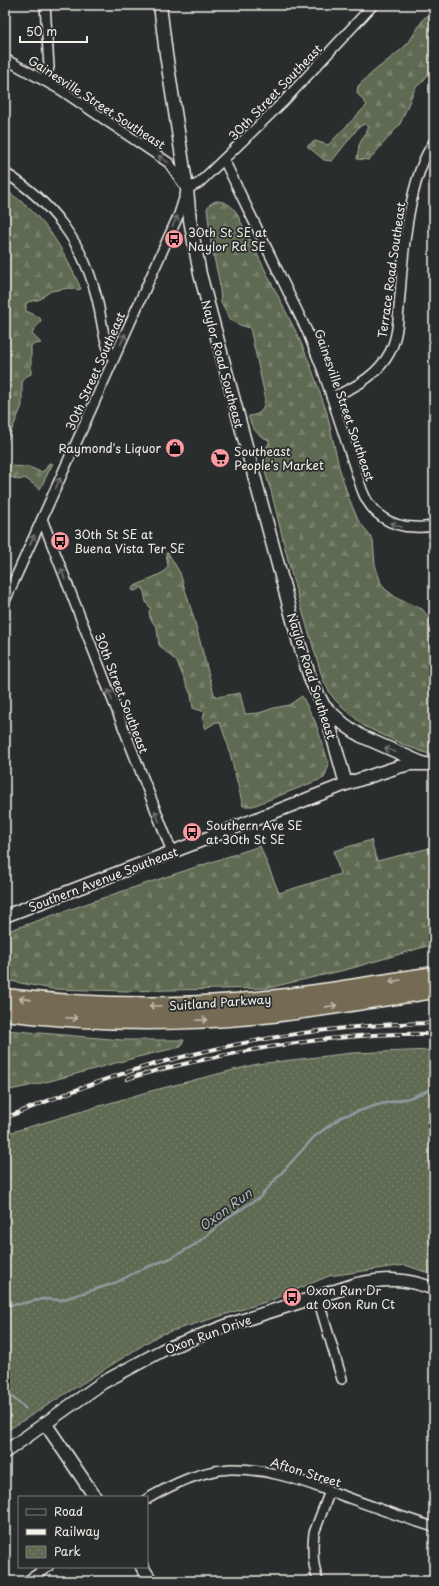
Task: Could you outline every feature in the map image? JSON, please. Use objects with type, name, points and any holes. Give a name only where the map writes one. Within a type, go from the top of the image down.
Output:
[{"type":"highway","name":"Suitland Parkway","points":[[5,997],[66,1003],[116,1005],[214,1004],[309,994],[434,975]]},
{"type":"highway","name":"Suitland Parkway","points":[[5,1012],[102,1020],[210,1019],[319,1008],[434,990]]},
{"type":"main road","name":"Naylor Road Southeast","points":[[160,5],[192,233],[210,314],[299,643],[311,680],[324,706],[346,784]]},
{"type":"main road","points":[[324,706],[345,725],[361,736],[430,766]]},
{"type":"main road","name":"Southern Avenue Southeast","points":[[5,916],[346,784],[411,764],[430,766]]},
{"type":"main road","name":"Oxon Run Drive","points":[[5,1452],[102,1383],[163,1350],[228,1325],[317,1296],[378,1279],[402,1280],[418,1283],[434,1289]]},
{"type":"main road","points":[[45,1423],[94,1496]]},
{"type":"main road","points":[[143,1568],[151,1581]]},
{"type":"street","points":[[45,5],[49,67],[46,81]]},
{"type":"street","name":"30th Street Southeast","points":[[172,852],[42,519],[179,214],[187,189],[199,183],[284,101],[373,5]]},
{"type":"street","name":"Gainesville Street Southeast","points":[[5,59],[46,81],[169,163],[187,189]]},
{"type":"street","name":"Terrace Road Southeast","points":[[331,397],[352,388],[371,376],[385,361],[392,347],[397,332],[403,262],[415,189],[423,161],[434,142]]},
{"type":"street","name":"Gainesville Street Southeast","points":[[224,160],[307,331],[368,504],[382,518],[395,525],[424,528],[434,525]]},
{"type":"street","points":[[5,173],[25,186],[44,203],[62,223],[78,247],[94,286],[105,342],[113,359]]},
{"type":"street","points":[[5,601],[42,519]]},
{"type":"street","points":[[317,1296],[342,1379]]},
{"type":"street","name":"Afton Street","points":[[148,1498],[196,1475],[229,1470],[268,1472],[293,1478],[434,1527]]},
{"type":"street","points":[[318,1581],[314,1560],[313,1540],[314,1533],[330,1491]]},
{"type":"street","points":[[28,1581],[47,1568]]},
{"type":"green space","points":[[434,12],[434,67],[423,81],[415,88],[400,124],[369,160],[357,159],[359,145],[369,127],[364,124],[358,128],[332,161],[324,160],[307,146],[315,141],[328,145],[367,105],[357,93],[358,86],[402,49],[409,42],[424,18]]},
{"type":"green space","points":[[5,190],[19,199],[31,210],[51,233],[67,260],[81,289],[77,290],[69,288],[51,291],[41,299],[28,302],[26,304],[26,311],[39,317],[41,320],[32,334],[41,343],[31,345],[31,374],[25,377],[22,383],[22,406],[5,446]]},
{"type":"green space","points":[[216,201],[228,204],[236,212],[298,336],[310,364],[327,413],[339,467],[348,496],[358,520],[373,541],[375,565],[381,583],[385,589],[398,599],[422,609],[434,623],[434,756],[404,745],[364,726],[335,700],[323,680],[293,580],[264,467],[264,454],[269,440],[256,432],[249,418],[249,416],[257,414],[262,410],[265,396],[250,328],[231,320],[221,302],[219,280],[211,244],[207,208],[210,204]]},
{"type":"green space","points":[[5,457],[9,466],[29,467],[41,472],[45,470],[49,463],[53,464],[40,489],[25,478],[19,480],[5,475]]},
{"type":"green space","points":[[166,553],[168,553],[180,573],[214,694],[217,697],[240,693],[245,714],[259,713],[289,705],[302,696],[315,721],[329,764],[324,778],[253,806],[243,806],[228,745],[220,723],[216,722],[205,729],[203,718],[205,712],[193,708],[191,695],[177,662],[159,645],[157,628],[150,618],[149,611],[151,609],[146,602],[143,587],[135,591],[132,590],[133,587],[164,572],[168,566]]},
{"type":"green space","points":[[371,840],[377,861],[434,847],[434,944],[349,969],[268,988],[126,991],[52,989],[5,980],[5,932],[260,846],[279,893],[340,874],[334,851]]},
{"type":"green space","points":[[5,1030],[123,1040],[184,1040],[181,1047],[136,1057],[49,1081],[5,1091]]},
{"type":"green space","points":[[434,1050],[434,1275],[405,1265],[329,1276],[269,1301],[159,1335],[5,1432],[5,1134],[147,1092],[257,1064],[352,1053]]},
{"type":"waterway","name":"Oxon Run","points":[[5,1305],[20,1304],[43,1299],[61,1300],[115,1283],[142,1269],[171,1258],[196,1244],[230,1216],[259,1198],[314,1137],[341,1117],[377,1105],[409,1098],[434,1088]]},
{"type":"waterway","points":[[5,1391],[25,1408]]},
{"type":"railway","points":[[5,1118],[67,1093],[110,1078],[206,1051],[303,1033],[368,1026],[434,1023]]},
{"type":"railway","points":[[127,1079],[161,1069],[221,1056],[300,1042],[354,1036],[434,1034]]},
{"type":"place","name":"30th St SE at Naylor Rd SE","points":[[174,239]]},
{"type":"place","name":"Raymond's Liquor","points":[[175,448]]},
{"type":"place","name":"Southeast People's Market","points":[[220,458]]},
{"type":"place","name":"30th St SE at Buena Vista Ter SE","points":[[60,541]]},
{"type":"place","name":"Southern Ave SE at 30th St SE","points":[[192,832]]},
{"type":"place","name":"Oxon Run Dr at Oxon Run Ct","points":[[292,1297]]}]
